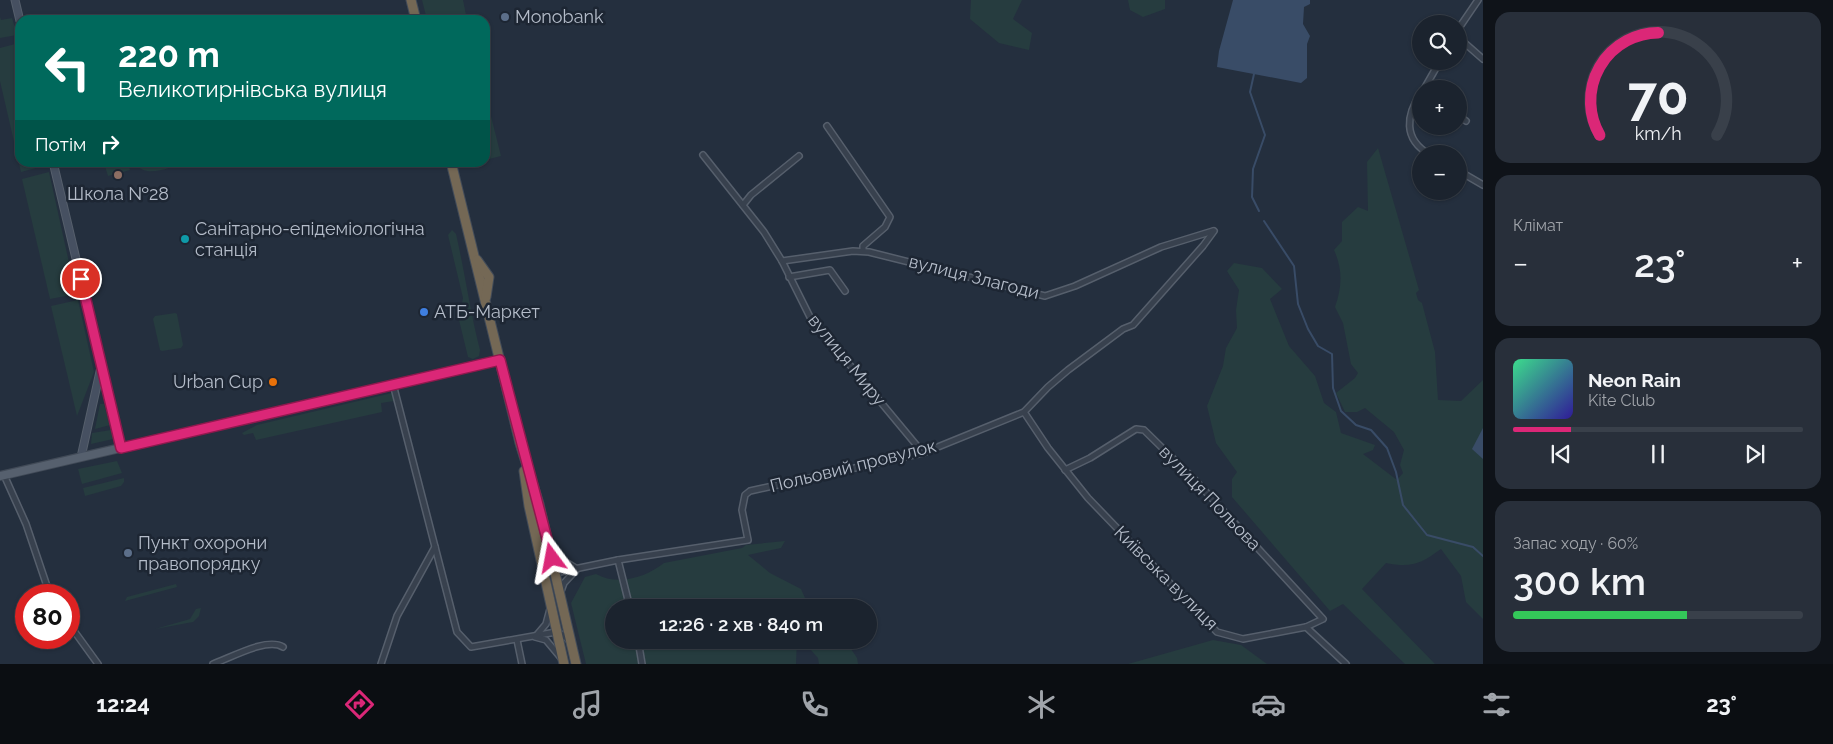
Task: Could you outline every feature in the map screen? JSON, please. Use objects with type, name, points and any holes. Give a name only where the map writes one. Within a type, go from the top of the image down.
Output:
[{"type":"highway","points":[[410,0],[414,15]]},
{"type":"highway","points":[[452,167],[472,250],[478,263],[490,277],[487,310],[520,443],[539,504],[576,664]]},
{"type":"highway","points":[[520,443],[529,506],[550,609],[564,664]]},
{"type":"main road","points":[[15,0],[19,15]]},
{"type":"main road","points":[[55,167],[121,448]]},
{"type":"main road","points":[[2,475],[500,360]]},
{"type":"main road","points":[[82,457],[101,364]]},
{"type":"street","points":[[1467,16],[1478,0]]},
{"type":"street","points":[[1467,45],[1483,59]]},
{"type":"street","points":[[1412,113],[1410,117],[1412,135]]},
{"type":"street","points":[[827,126],[890,217],[885,227],[863,246],[863,251]]},
{"type":"street","name":"вулиця Миру","points":[[703,155],[743,205],[782,261],[810,317],[923,453]]},
{"type":"street","points":[[743,205],[751,195],[799,156]]},
{"type":"street","points":[[1467,176],[1483,185]]},
{"type":"street","name":"вулиця Злагоди","points":[[782,261],[863,251],[1045,296],[1075,286],[1161,247],[1214,231],[1133,325],[1123,329],[1068,370],[1028,406],[1024,412]]},
{"type":"street","points":[[789,276],[830,270],[845,291]]},
{"type":"street","points":[[393,384],[457,632],[471,647],[556,632],[571,642]]},
{"type":"street","name":"Польовий провулок","points":[[555,573],[618,560],[748,540],[742,510],[745,496],[750,491],[923,453],[1024,412]]},
{"type":"street","name":"Київська вулиця","points":[[1024,412],[1065,470],[1088,498],[1217,632],[1243,639],[1306,627]]},
{"type":"street","name":"вулиця Польова","points":[[1065,470],[1090,458],[1136,429],[1144,430],[1194,479],[1323,619],[1306,627]]},
{"type":"street","points":[[2,475],[29,531],[46,584]]},
{"type":"street","points":[[548,543],[559,558],[577,569],[564,583],[560,596]]},
{"type":"street","points":[[381,664],[398,616],[436,546]]},
{"type":"street","points":[[538,549],[555,573],[550,581],[547,592]]},
{"type":"street","points":[[618,560],[628,599]]},
{"type":"street","points":[[535,637],[546,624],[550,609]]},
{"type":"street","points":[[556,632],[565,617]]},
{"type":"street","points":[[1306,627],[1346,664]]},
{"type":"street","points":[[535,637],[546,640],[564,664]]},
{"type":"street","points":[[80,639],[98,664]]},
{"type":"street","points":[[517,640],[522,664]]},
{"type":"street","points":[[213,664],[267,643],[277,643],[283,647]]},
{"type":"street","points":[[640,649],[642,664]]},
{"type":"green space","points":[[422,0],[463,0],[466,15],[426,15]]},
{"type":"green space","points":[[971,0],[1022,0],[1013,19],[1032,33],[1029,50],[999,43],[970,19]]},
{"type":"green space","points":[[1128,0],[1165,0],[1165,9],[1143,17],[1130,10]]},
{"type":"green space","points":[[0,17],[1,20],[12,18],[15,35],[0,38]]},
{"type":"green space","points":[[15,44],[15,146],[0,81],[0,48]]},
{"type":"green space","points":[[490,112],[501,156],[490,159]]},
{"type":"green space","points":[[1378,148],[1419,290],[1416,293],[1418,300],[1422,303],[1435,352],[1438,400],[1461,401],[1483,380],[1483,619],[1466,602],[1461,576],[1441,549],[1415,564],[1386,563],[1362,589],[1435,664],[1405,664],[1343,604],[1330,611],[1232,497],[1232,479],[1237,472],[1216,443],[1207,406],[1223,366],[1226,348],[1237,328],[1236,310],[1239,290],[1227,271],[1234,263],[1262,268],[1282,289],[1270,299],[1289,346],[1315,376],[1324,403],[1336,412],[1341,433],[1375,445],[1373,450],[1363,454],[1397,480],[1403,473],[1400,465],[1404,450],[1394,432],[1365,408],[1357,412],[1345,412],[1336,393],[1355,378],[1358,373],[1351,364],[1343,323],[1335,307],[1339,292],[1340,272],[1334,250],[1342,241],[1342,222],[1358,207],[1368,211],[1367,162]]},
{"type":"green space","points":[[20,167],[40,167],[21,172]]},
{"type":"green space","points":[[105,167],[129,167],[130,170],[108,176]]},
{"type":"green space","points":[[173,167],[152,171],[145,171],[140,168]]},
{"type":"green space","points":[[49,172],[76,294],[50,299],[22,179]]},
{"type":"green space","points":[[452,230],[456,234],[480,350],[479,356],[473,359],[468,357],[459,320],[463,298],[448,235]]},
{"type":"green space","points":[[78,300],[94,372],[77,416],[51,306]]},
{"type":"green space","points":[[177,314],[183,345],[181,348],[162,351],[160,350],[153,319],[155,316]]},
{"type":"green space","points":[[392,393],[394,401],[381,403],[382,412],[256,440],[253,433],[244,435],[242,433],[257,425]]},
{"type":"green space","points":[[100,404],[104,404],[110,425],[95,429]]},
{"type":"green space","points":[[111,430],[113,439],[91,444],[92,433]]},
{"type":"green space","points":[[117,461],[122,473],[82,484],[78,469]]},
{"type":"green space","points":[[124,478],[121,486],[85,496],[83,488]]},
{"type":"green space","points":[[785,541],[781,548],[748,555],[770,573],[801,589],[805,599],[605,599],[605,649],[797,649],[796,664],[586,664],[571,603],[585,577],[596,574],[604,578],[631,579],[648,573],[664,563],[742,548],[746,545]]},
{"type":"green space","points":[[176,584],[177,587],[125,601],[127,597]]},
{"type":"green space","points":[[201,608],[199,616],[193,622],[155,629],[190,619],[196,609]]},
{"type":"green space","points":[[1213,640],[1241,645],[1267,664],[1128,664]]},
{"type":"green space","points":[[810,649],[851,649],[857,658],[858,664],[819,664],[818,658]]},
{"type":"water","points":[[1233,0],[1310,0],[1310,4],[1304,7],[1303,24],[1310,36],[1307,44],[1307,78],[1301,83],[1217,67],[1219,51]]},
{"type":"water","points":[[1483,428],[1483,459],[1472,449]]},
{"type":"waterway","points":[[1254,74],[1250,92],[1265,135],[1253,169],[1252,197],[1259,211]]},
{"type":"waterway","points":[[1264,221],[1294,266],[1298,304],[1308,329],[1318,346],[1332,354],[1333,388],[1341,411],[1356,425],[1371,430],[1387,448],[1396,472],[1403,505],[1427,535],[1473,547],[1483,556]]},
{"type":"place","name":"Monobank","points":[[505,17]]},
{"type":"place","name":"Школа №28","points":[[118,175]]},
{"type":"place","name":"Санітарно-епідеміологічна станція","points":[[185,239]]},
{"type":"place","name":"АТБ-Маркет","points":[[424,312]]},
{"type":"place","name":"Urban Cup","points":[[273,382]]},
{"type":"place","name":"Пункт охорони правопорядку","points":[[128,553]]},
{"type":"route","points":[[81,279],[121,448],[500,360],[520,443],[539,504],[552,558]]}]
